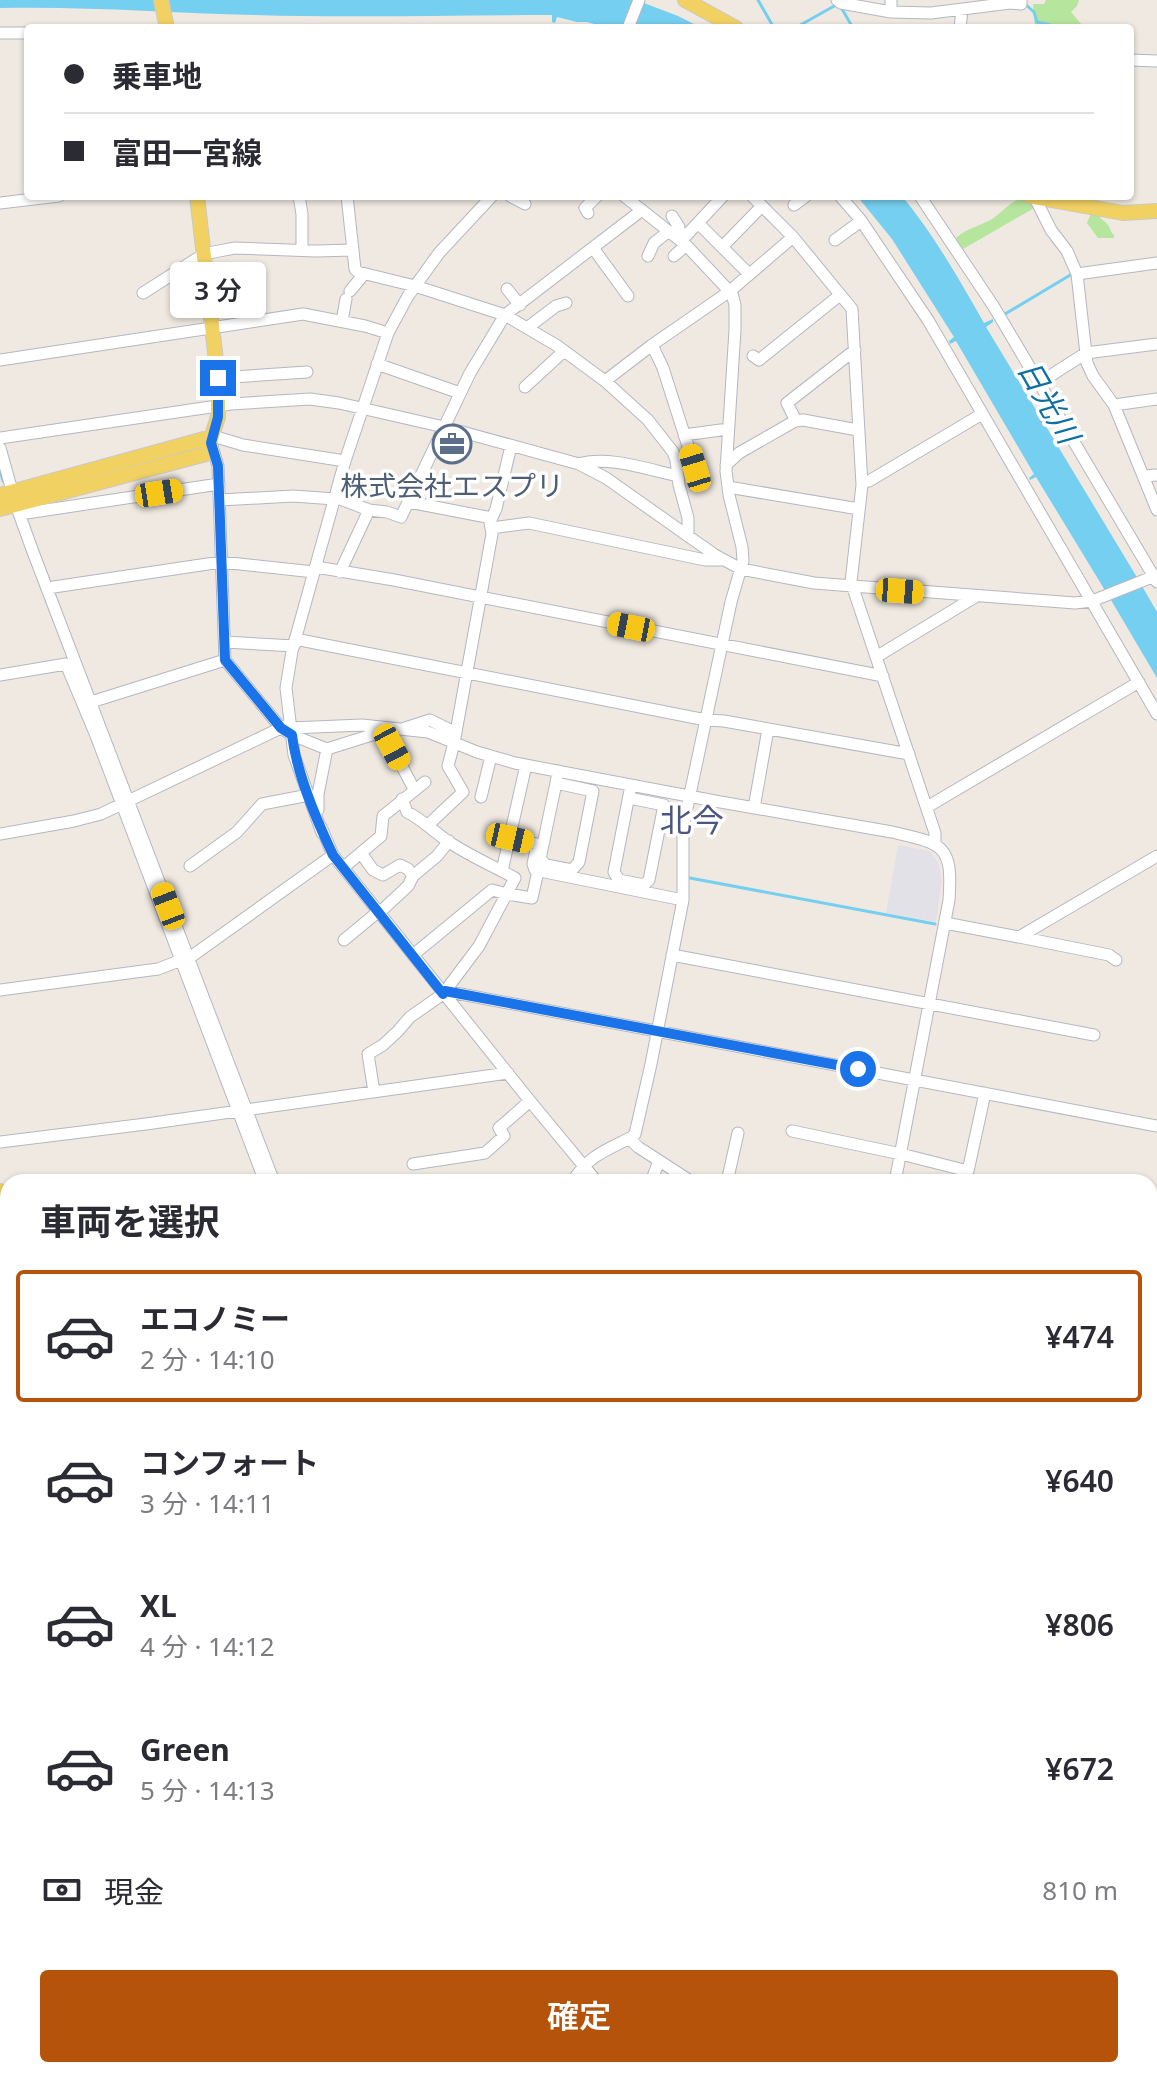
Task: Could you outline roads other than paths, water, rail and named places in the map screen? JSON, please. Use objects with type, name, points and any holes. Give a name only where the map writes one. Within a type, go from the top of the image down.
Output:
[{"type":"main road","points":[[161,0],[166,24]]},
{"type":"main road","points":[[685,0],[729,24]]},
{"type":"main road","points":[[0,509],[12,502],[206,454],[218,417],[218,378],[197,200]]},
{"type":"main road","points":[[1088,201],[1123,213],[1157,211]]},
{"type":"street","points":[[630,24],[639,0]]},
{"type":"street","points":[[837,0],[841,3],[891,6],[931,13],[1021,4],[1021,0]]},
{"type":"street","points":[[960,24],[962,10]]},
{"type":"street","points":[[0,33],[24,33]]},
{"type":"street","points":[[1134,60],[1157,61]]},
{"type":"street","points":[[0,203],[25,200]]},
{"type":"street","points":[[300,200],[302,250]]},
{"type":"street","points":[[347,200],[355,269],[358,272],[395,275],[415,286],[505,315],[564,351],[605,381],[648,420],[676,460],[688,518],[688,536]]},
{"type":"street","points":[[488,200],[439,253],[415,286],[388,333],[345,461],[294,643],[286,688],[288,729],[294,755],[333,855],[590,1174]]},
{"type":"street","points":[[518,200],[525,204]]},
{"type":"street","points":[[588,213],[585,208],[593,200]]},
{"type":"street","points":[[577,1174],[595,1156],[635,1134],[683,900],[683,827],[731,602],[743,561],[726,465],[735,305],[730,291],[679,239],[629,200]]},
{"type":"street","points":[[648,256],[654,243],[679,239],[719,200]]},
{"type":"street","points":[[756,200],[793,237],[852,309],[862,482],[851,582],[856,587],[929,806],[935,844]]},
{"type":"street","points":[[794,205],[801,200]]},
{"type":"street","points":[[843,200],[928,320],[1157,714]]},
{"type":"street","points":[[0,438],[217,405],[310,399],[444,427],[579,464],[606,478],[723,560],[741,569],[814,583],[1055,603],[1092,601],[1156,578],[994,307],[923,200]]},
{"type":"street","points":[[1035,200],[1051,230],[1067,251],[1077,274],[1087,363],[1114,405],[1157,510]]},
{"type":"street","points":[[722,247],[762,206]]},
{"type":"street","points":[[220,500],[293,496],[335,498],[401,517],[460,393],[505,315],[642,210]]},
{"type":"street","points":[[672,216],[679,227],[674,256]]},
{"type":"street","points":[[835,240],[861,221]]},
{"type":"street","points":[[698,223],[749,274]]},
{"type":"street","points":[[605,381],[730,291],[793,237]]},
{"type":"street","points":[[143,293],[204,254],[235,248],[353,250]]},
{"type":"street","points":[[593,248],[628,296]]},
{"type":"street","points":[[1077,274],[1157,263]]},
{"type":"street","points":[[342,321],[348,295],[364,274]]},
{"type":"street","points":[[507,289],[520,305]]},
{"type":"street","points":[[753,356],[759,360],[840,295]]},
{"type":"street","points":[[527,328],[556,306],[566,303]]},
{"type":"street","points":[[0,360],[303,314],[388,333]]},
{"type":"street","points":[[1039,383],[1086,353],[1157,344]]},
{"type":"street","points":[[652,345],[695,468]]},
{"type":"street","points":[[796,421],[787,403],[855,350]]},
{"type":"street","points":[[525,387],[564,351]]},
{"type":"street","points":[[377,364],[460,393]]},
{"type":"street","points":[[218,378],[307,372]]},
{"type":"street","points":[[653,382],[666,378]]},
{"type":"street","points":[[1114,405],[1157,399]]},
{"type":"street","points":[[862,482],[869,481],[982,414]]},
{"type":"street","points":[[726,465],[739,453],[796,421],[858,430]]},
{"type":"street","points":[[660,434],[728,429]]},
{"type":"street","points":[[345,461],[212,440],[218,466],[225,660],[288,729],[327,749],[378,733],[381,727]]},
{"type":"street","points":[[428,825],[463,792],[448,766],[481,598],[492,534],[491,523],[511,446]]},
{"type":"street","points":[[0,448],[12,502],[91,702],[125,803],[242,1111],[262,1174]]},
{"type":"street","points":[[579,464],[593,460],[610,462],[678,476]]},
{"type":"street","points":[[1143,476],[1157,475]]},
{"type":"street","points":[[12,502],[219,484]]},
{"type":"street","points":[[728,487],[859,509]]},
{"type":"street","points":[[409,502],[491,523],[529,523],[705,560],[723,560]]},
{"type":"street","points":[[340,572],[369,510]]},
{"type":"street","points":[[47,588],[221,562],[340,572],[883,676]]},
{"type":"street","points":[[879,656],[976,596]]},
{"type":"street","points":[[225,642],[294,643],[706,720],[909,754]]},
{"type":"street","points":[[879,656],[883,676],[929,806]]},
{"type":"street","points":[[91,702],[225,660]]},
{"type":"street","points":[[0,675],[66,664],[125,803]]},
{"type":"street","points":[[929,806],[1139,682]]},
{"type":"street","points":[[0,834],[88,818],[288,729],[362,725],[455,738],[491,756],[526,765],[557,777],[593,791],[579,862],[572,870],[546,865],[540,859],[557,777]]},
{"type":"street","points":[[344,867],[381,836],[383,816],[419,786],[381,727]]},
{"type":"street","points":[[754,808],[768,729]]},
{"type":"street","points":[[322,833],[318,794],[327,749]]},
{"type":"street","points":[[481,797],[491,756]]},
{"type":"street","points":[[502,871],[526,765]]},
{"type":"street","points":[[557,777],[631,785],[892,832],[935,844],[942,849],[948,857],[950,890],[897,1174]]},
{"type":"street","points":[[629,798],[664,805],[649,880],[644,885],[619,880],[614,872],[631,785]]},
{"type":"street","points":[[190,866],[237,832],[262,804],[309,795]]},
{"type":"street","points":[[374,1092],[368,1054],[383,1045],[410,1017],[444,992],[479,946],[515,878],[479,861],[407,812],[402,799]]},
{"type":"street","points":[[510,838],[537,844],[533,864],[535,870],[683,900]]},
{"type":"street","points":[[344,940],[408,886],[413,876],[449,841]]},
{"type":"street","points":[[361,853],[373,870],[383,875],[400,865],[413,876]]},
{"type":"street","points":[[0,990],[158,969],[184,959],[333,855]]},
{"type":"street","points":[[1019,937],[1157,856]]},
{"type":"street","points":[[413,955],[492,890],[532,898],[538,871]]},
{"type":"street","points":[[945,923],[1109,955],[1116,960]]},
{"type":"street","points":[[672,955],[1094,1035]]},
{"type":"street","points":[[444,992],[1157,1126]]},
{"type":"street","points":[[0,1142],[508,1073]]},
{"type":"street","points":[[792,1131],[968,1171],[985,1093]]},
{"type":"street","points":[[413,1164],[485,1153],[504,1136],[499,1128],[530,1101]]},
{"type":"street","points":[[242,1111],[270,1174]]},
{"type":"street","points":[[729,1174],[738,1133]]},
{"type":"street","points":[[630,1139],[679,1174]]},
{"type":"street","points":[[654,1174],[659,1161]]},
{"type":"water","points":[[0,0],[636,0],[694,24],[594,24],[557,17],[555,23],[552,22],[552,15],[292,16],[0,8]]},
{"type":"water","points":[[860,200],[905,200],[914,211],[984,323],[993,319],[986,327],[1138,579],[1106,592],[1036,477],[1030,480],[1034,474],[956,341],[950,344],[954,337],[892,239]]},
{"type":"water","points":[[1142,586],[1157,612],[1157,678],[1111,600]]},
{"type":"waterway","points":[[758,0],[772,24]]},
{"type":"waterway","points":[[1024,3],[1034,12],[1037,22],[1046,24]]},
{"type":"waterway","points":[[802,24],[836,5]]},
{"type":"waterway","points":[[842,9],[851,24]]},
{"type":"waterway","points":[[1005,314],[1072,273]]},
{"type":"waterway","points":[[0,469],[3,481]]},
{"type":"waterway","points":[[690,878],[935,924]]},
{"type":"place","name":"株式会社エスプリ","points":[[452,444]]},
{"type":"district","name":"北今","points":[[692,821]]},
{"type":"water label","name":"日光川","points":[[1048,402]]}]
